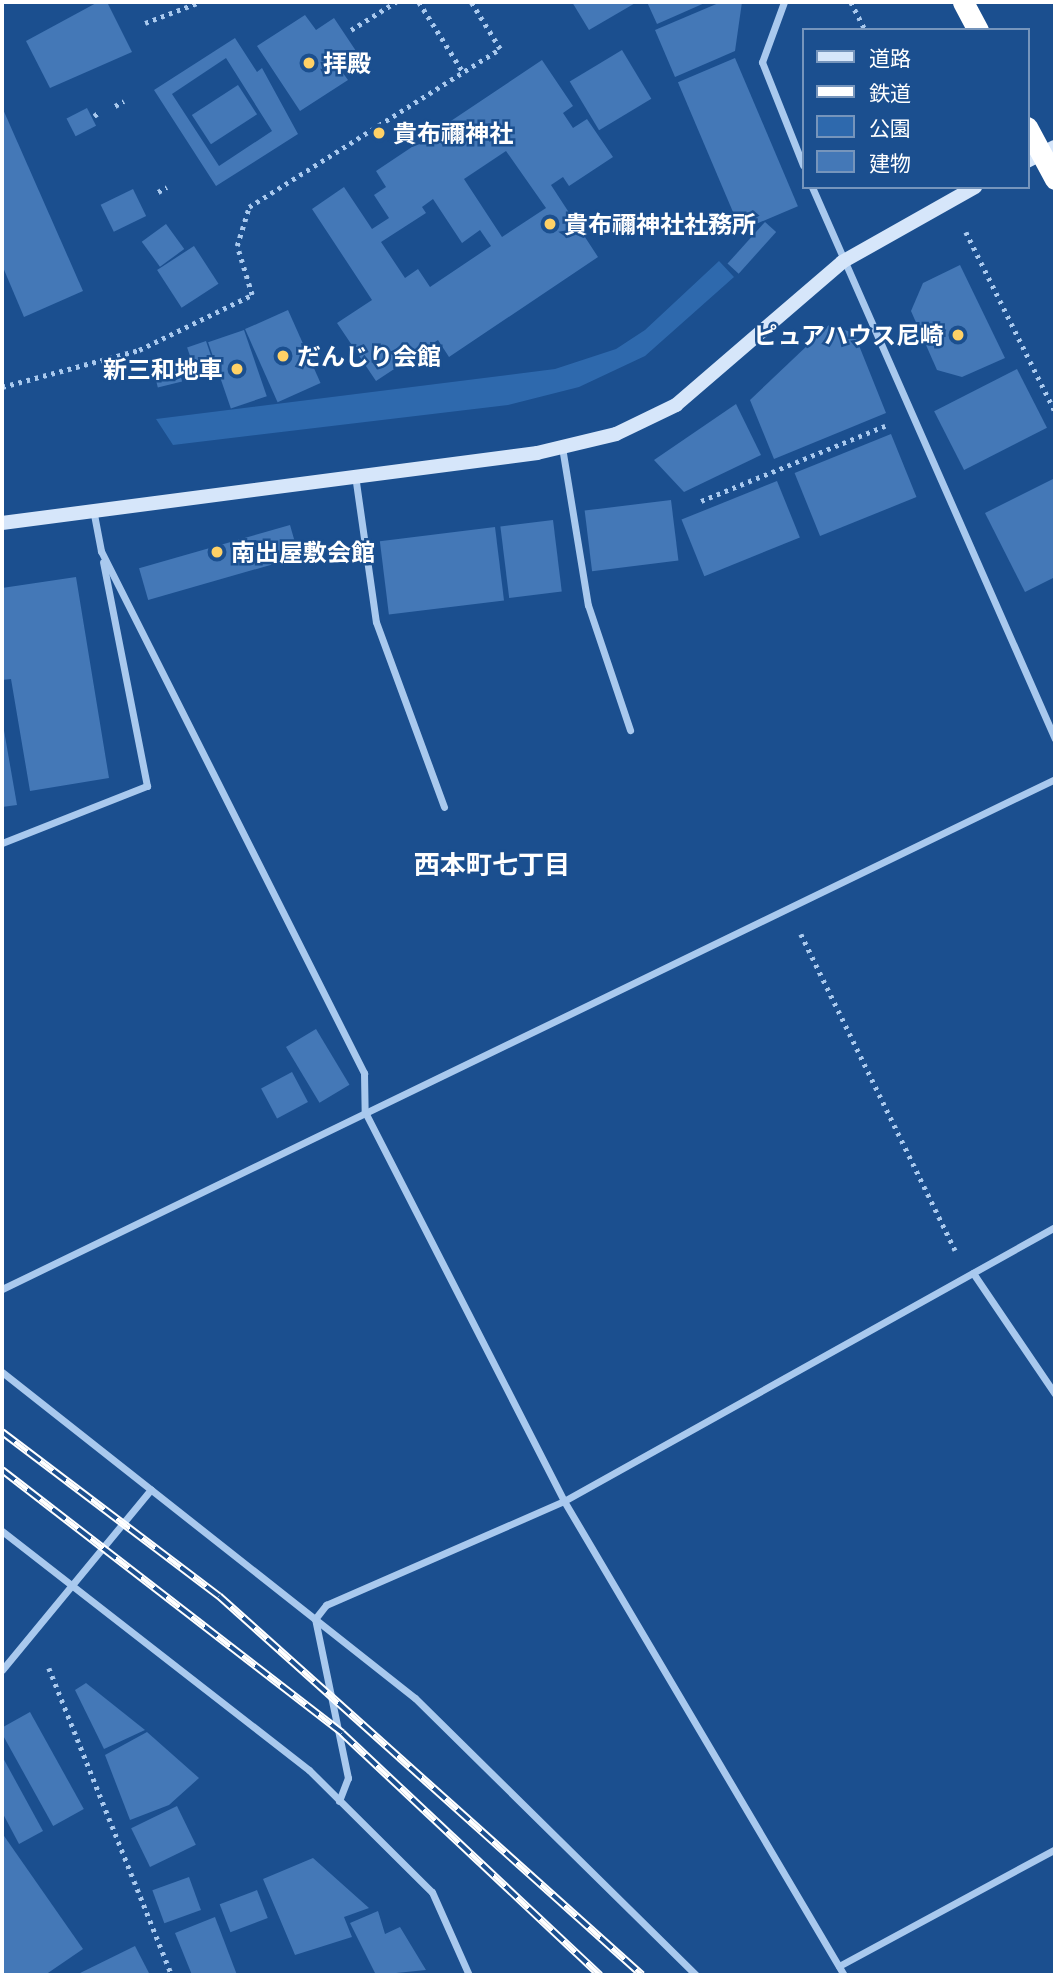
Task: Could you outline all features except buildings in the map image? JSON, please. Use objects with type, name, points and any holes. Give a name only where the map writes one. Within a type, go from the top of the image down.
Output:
[{"type":"highway","points":[[964,2],[977,28]]},
{"type":"highway","points":[[1029,131],[1055,179]]},
{"type":"street","points":[[783,2],[762,62],[802,162]]},
{"type":"street","points":[[813,189],[842,262],[1055,739]]},
{"type":"street","points":[[2,523],[562,447],[615,434],[676,405],[842,262],[971,189]]},
{"type":"street","points":[[562,447],[588,605],[630,730]]},
{"type":"street","points":[[355,475],[376,622],[444,807]]},
{"type":"street","points":[[2,843],[147,786],[93,509]]},
{"type":"street","points":[[101,551],[364,1073],[366,1112],[564,1501],[844,1975]]},
{"type":"street","points":[[2,1289],[1055,779]]},
{"type":"street","points":[[340,1801],[348,1778],[315,1619],[326,1605],[564,1501],[1055,1227]]},
{"type":"street","points":[[970,1274],[1055,1394]]},
{"type":"street","points":[[2,1371],[415,1698],[696,1975]]},
{"type":"street","points":[[2,1670],[74,1586],[151,1489]]},
{"type":"street","points":[[2,1531],[309,1770],[432,1892],[469,1975]]},
{"type":"street","points":[[839,1966],[1055,1849]]},
{"type":"path","points":[[145,23],[200,2]]},
{"type":"path","points":[[351,30],[396,2]]},
{"type":"path","points":[[419,2],[463,72]]},
{"type":"path","points":[[2,387],[139,350],[252,295],[237,246],[249,207],[500,49],[471,2]]},
{"type":"path","points":[[851,2],[864,28]]},
{"type":"path","points":[[115,106],[124,101]]},
{"type":"path","points":[[158,192],[167,187]]},
{"type":"path","points":[[950,200],[1055,411]]},
{"type":"path","points":[[701,501],[910,415]]},
{"type":"path","points":[[788,908],[970,1274]]},
{"type":"path","points":[[49,1668],[172,1975]]},
{"type":"green space","points":[[719,261],[734,277],[645,356],[579,387],[508,405],[173,445],[156,419],[555,369],[616,349],[645,330]]},
{"type":"railway","points":[[2,1432],[219,1596],[642,1975]]},
{"type":"railway","points":[[2,1470],[342,1733],[600,1975]]},
{"type":"place","name":"拝殿","points":[[309,63]]},
{"type":"place","name":"貴布禰神社","points":[[379,133]]},
{"type":"place","name":"貴布禰神社社務所","points":[[550,224]]},
{"type":"place","name":"ピュアハウス尼崎","points":[[958,335]]},
{"type":"place","name":"だんじり会館","points":[[283,356]]},
{"type":"place","name":"新三和地車","points":[[237,369]]},
{"type":"place","name":"南出屋敷会館","points":[[217,552]]},
{"type":"district","name":"西本町七丁目","points":[[492,865]]}]
